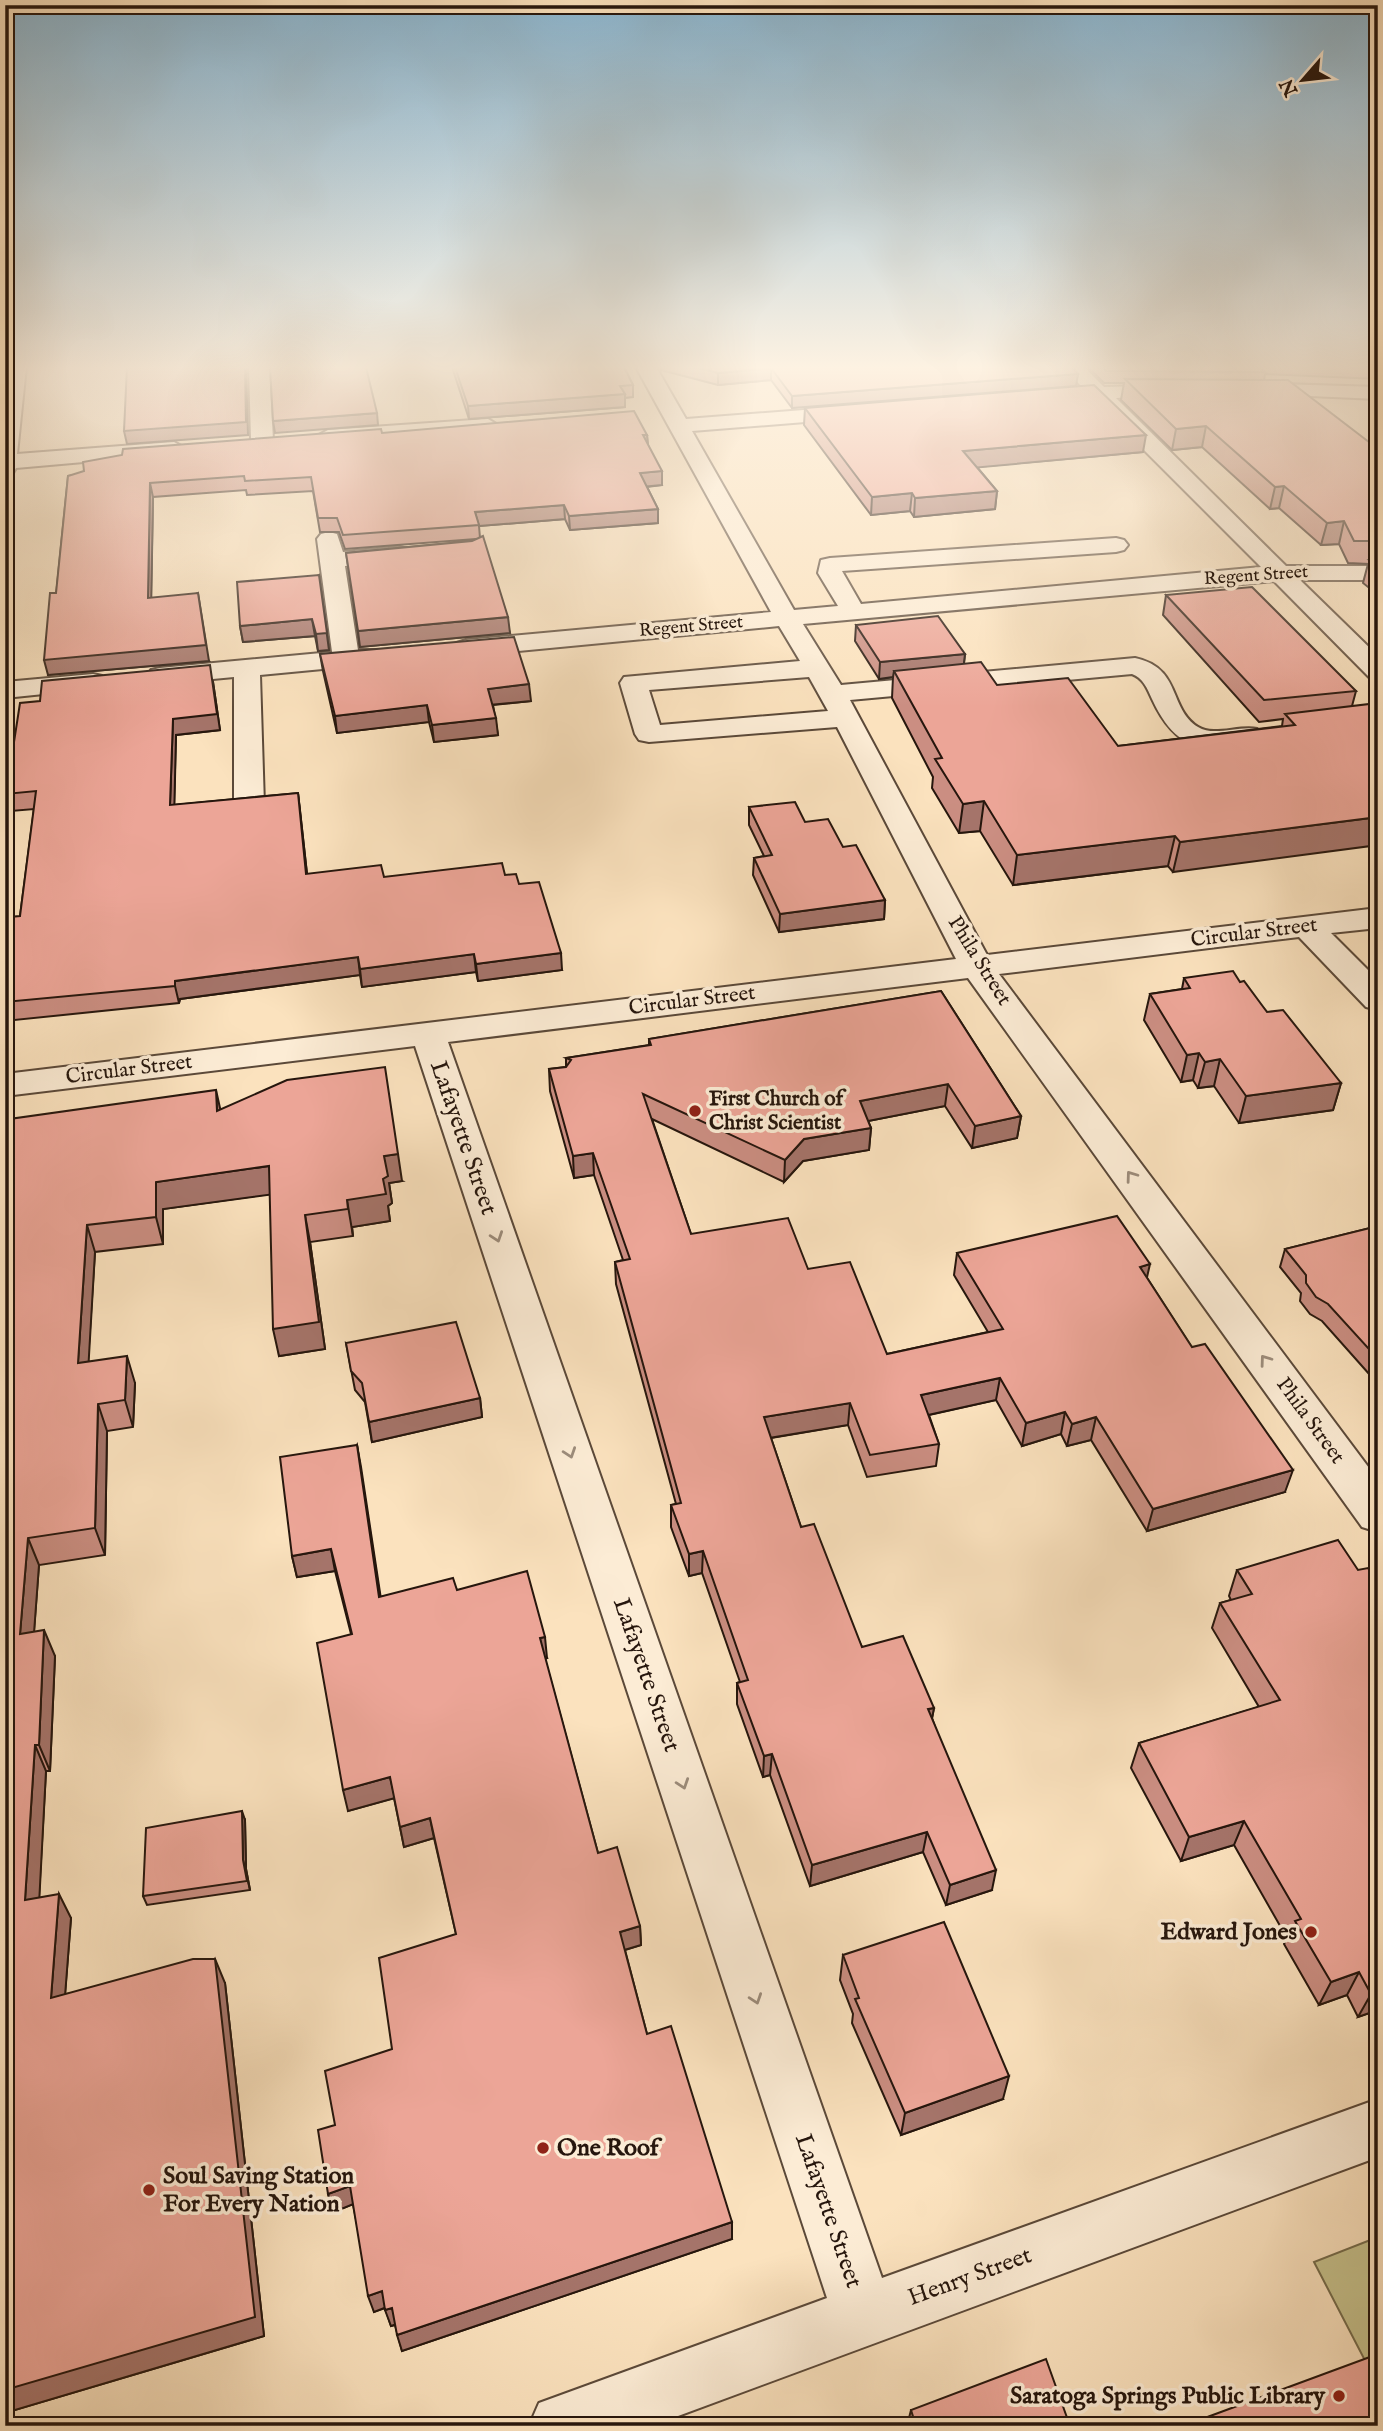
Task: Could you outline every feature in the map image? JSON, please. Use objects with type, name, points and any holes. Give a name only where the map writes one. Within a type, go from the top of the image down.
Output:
[{"type":"street","name":"Phila Street","points":[[709,480],[839,706],[977,967],[1378,1514]]},
{"type":"street","points":[[1190,480],[1378,671]]},
{"type":"street","points":[[854,612],[830,573],[830,565],[1116,545]]},
{"type":"street","points":[[346,659],[330,550],[422,552]]},
{"type":"street","points":[[976,555],[1006,598]]},
{"type":"street","name":"Regent Street","points":[[442,650],[1283,573],[1378,573]]},
{"type":"street","points":[[139,678],[401,654]]},
{"type":"street","points":[[817,668],[633,683],[649,734],[1122,665],[1138,666],[1149,671],[1184,730],[1194,737],[1211,739],[1275,732]]},
{"type":"street","points":[[247,668],[249,805]]},
{"type":"street","points":[[5,690],[113,681]]},
{"type":"street","name":"Circular Street","points":[[5,1085],[1378,918]]},
{"type":"street","points":[[1307,927],[1378,1000]]},
{"type":"street","name":"Lafayette Street","points":[[428,1034],[864,2316]]},
{"type":"street","name":"Henry Street","points":[[562,2426],[1378,2128]]},
{"type":"shaded area","points":[[1378,2237],[1378,2414],[1371,2372],[1314,2262]]},
{"type":"building","points":[[68,480],[184,480],[150,483],[148,598],[198,593],[206,645],[44,660],[50,593],[56,593]]},
{"type":"building","points":[[312,480],[644,480],[658,509],[569,516],[564,505],[475,512],[479,525],[343,535],[337,518],[318,518]]},
{"type":"building","points":[[860,480],[988,480],[997,491],[915,498],[912,493],[872,497]]},
{"type":"building","points":[[1268,480],[1378,480],[1378,541],[1354,541],[1344,521],[1327,523],[1284,486],[1275,487]]},
{"type":"building","points":[[483,536],[508,617],[358,631],[346,553],[472,541]]},
{"type":"building","points":[[1378,559],[1378,567],[1369,560]]},
{"type":"building","points":[[319,575],[327,633],[316,634],[312,619],[240,626],[237,582]]},
{"type":"building","points":[[1252,587],[1356,691],[1264,700],[1166,595]]},
{"type":"building","points":[[938,616],[965,654],[880,662],[856,625]]},
{"type":"building","points":[[514,637],[529,684],[488,689],[496,718],[432,725],[427,705],[335,716],[320,654]]},
{"type":"building","points":[[981,662],[997,685],[1068,678],[1118,746],[1295,725],[1285,714],[1378,703],[1378,817],[1180,842],[1175,836],[1017,855],[984,801],[963,804],[935,759],[942,758],[894,671]]},
{"type":"building","points":[[210,665],[217,714],[173,719],[170,805],[298,793],[306,874],[381,865],[384,877],[502,863],[505,875],[516,874],[519,884],[539,882],[561,953],[476,964],[474,954],[360,969],[358,957],[175,981],[175,986],[5,1002],[5,950],[9,917],[20,916],[36,791],[6,794],[20,703],[40,701],[42,681]]},
{"type":"building","points":[[795,802],[805,822],[828,819],[843,847],[856,845],[885,900],[780,914],[754,858],[772,855],[749,807]]},
{"type":"building","points":[[1233,971],[1267,1012],[1283,1010],[1341,1083],[1246,1096],[1220,1059],[1205,1062],[1199,1053],[1187,1055],[1150,994],[1190,988],[1184,978]]},
{"type":"building","points":[[941,991],[1021,1116],[975,1126],[948,1084],[860,1101],[871,1128],[804,1139],[785,1160],[643,1094],[691,1234],[788,1218],[808,1269],[850,1262],[887,1354],[1003,1329],[957,1253],[1117,1216],[1150,1264],[1140,1267],[1192,1347],[1205,1344],[1293,1470],[1153,1509],[1096,1417],[1072,1424],[1065,1412],[1026,1423],[1000,1378],[921,1395],[939,1444],[870,1455],[850,1403],[764,1417],[801,1527],[814,1524],[862,1647],[903,1636],[934,1708],[928,1709],[996,1870],[950,1885],[927,1832],[812,1865],[772,1754],[764,1756],[737,1683],[748,1680],[703,1551],[689,1554],[671,1505],[681,1503],[615,1262],[630,1259],[593,1153],[573,1156],[549,1069],[566,1067],[571,1060],[566,1058],[651,1045],[649,1039]]},
{"type":"building","points":[[385,1067],[398,1154],[384,1156],[388,1176],[383,1179],[386,1194],[347,1200],[348,1209],[305,1215],[319,1322],[273,1329],[269,1166],[156,1182],[156,1217],[87,1225],[78,1363],[127,1356],[125,1400],[98,1404],[95,1528],[28,1538],[20,1634],[44,1630],[39,1745],[35,1745],[25,1900],[59,1894],[51,1998],[193,1959],[215,1959],[255,2317],[5,2390],[5,1115],[9,1115],[9,1119],[216,1090],[217,1111],[287,1080]]},
{"type":"building","points":[[1378,1226],[1378,1359],[1328,1304],[1316,1297],[1306,1283],[1306,1275],[1285,1249]]},
{"type":"building","points":[[456,1322],[480,1398],[369,1422],[362,1383],[351,1371],[346,1343]]},
{"type":"building","points":[[357,1445],[379,1597],[453,1578],[457,1590],[527,1571],[545,1637],[540,1638],[598,1853],[617,1847],[640,1926],[620,1932],[647,2034],[671,2026],[732,2222],[397,2335],[392,2308],[385,2310],[382,2291],[368,2296],[350,2186],[328,2194],[318,2130],[335,2125],[325,2071],[392,2049],[379,1958],[456,1934],[430,1818],[400,1827],[390,1777],[343,1790],[317,1643],[352,1634],[331,1549],[292,1556],[280,1457]]},
{"type":"building","points":[[1338,1540],[1358,1570],[1368,1568],[1378,1583],[1378,1992],[1371,1994],[1359,1972],[1331,1982],[1295,1921],[1301,1919],[1244,1821],[1189,1837],[1139,1743],[1280,1700],[1220,1603],[1252,1594],[1237,1570]]},
{"type":"building","points":[[242,1811],[243,1860],[247,1881],[143,1896],[146,1828]]},
{"type":"building","points":[[944,1922],[1009,2076],[905,2113],[855,1999],[859,1998],[843,1955]]},
{"type":"building","points":[[1378,2354],[1378,2426],[1183,2426]]},
{"type":"building","points":[[1046,2359],[1070,2426],[916,2426],[911,2410]]},
{"type":"place","name":"First Church of Christ Scientist","points":[[695,1111]]},
{"type":"place","name":"Edward Jones","points":[[1311,1932]]},
{"type":"place","name":"One Roof","points":[[543,2148]]},
{"type":"place","name":"Soul Saving Station For Every Nation","points":[[149,2190]]},
{"type":"place","name":"Saratoga Springs Public Library","points":[[1339,2396]]}]
